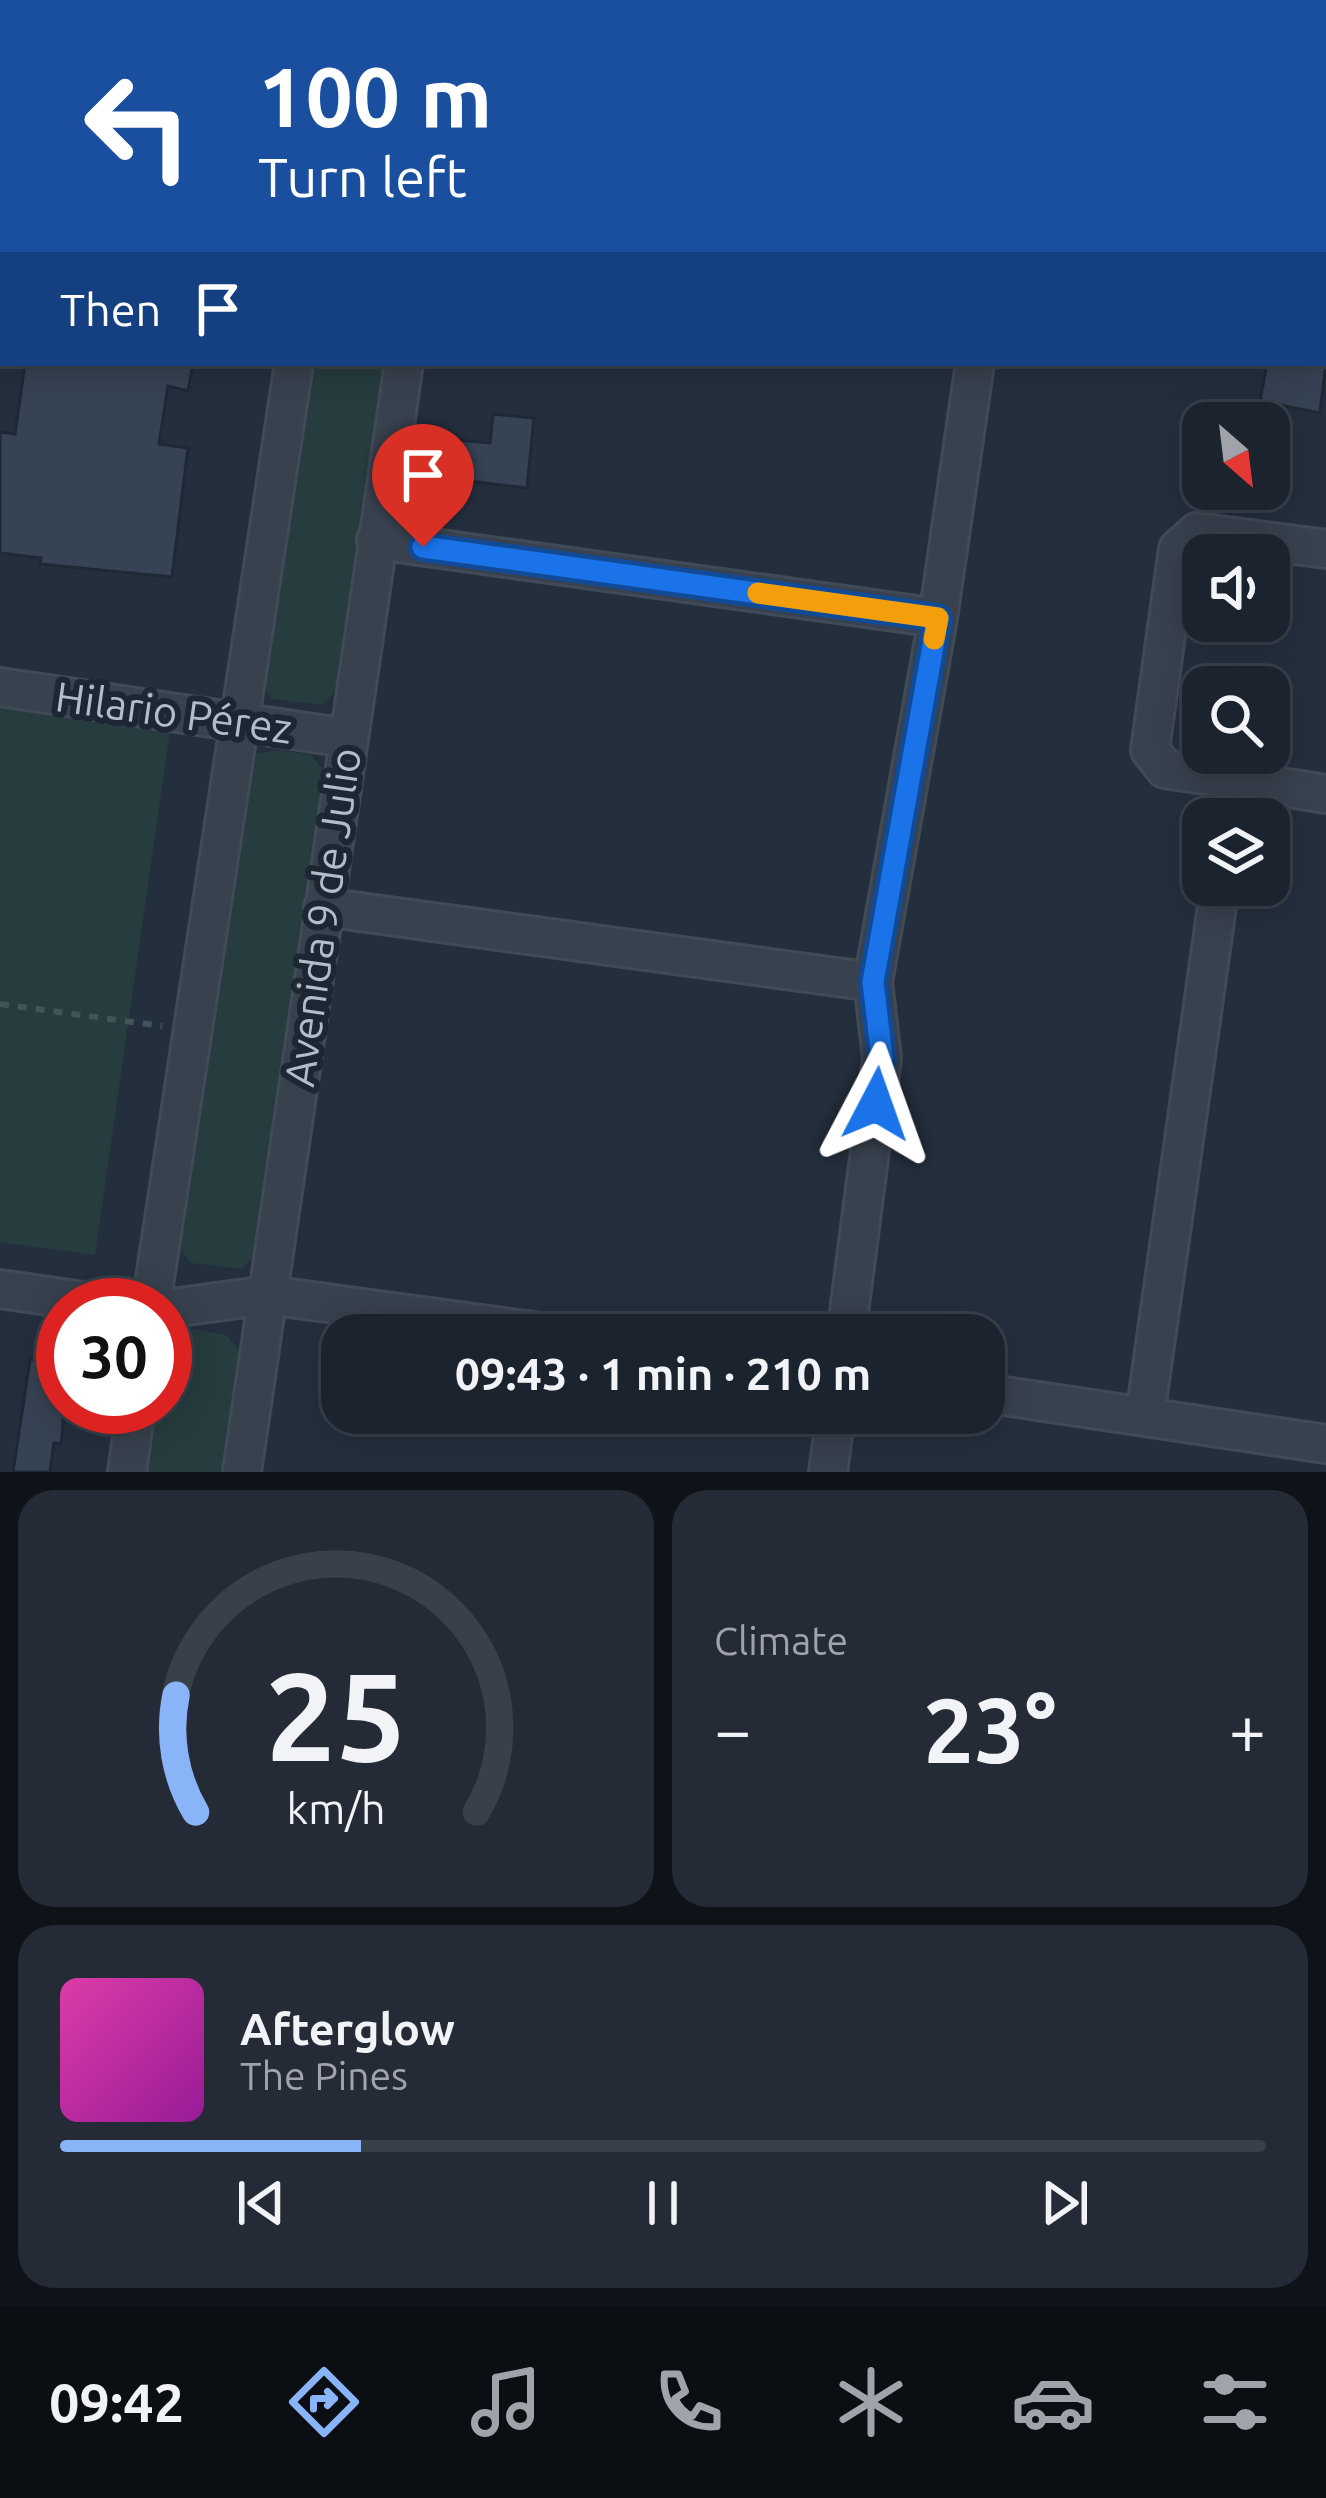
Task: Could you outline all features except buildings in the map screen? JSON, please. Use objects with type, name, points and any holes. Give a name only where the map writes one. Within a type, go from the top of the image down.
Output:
[{"type":"street","points":[[155,1278],[294,366]]},
{"type":"street","name":"Avenida 9 de Julio","points":[[242,1472],[404,366]]},
{"type":"street","points":[[849,1314],[882,1058],[873,982],[938,618],[975,366]]},
{"type":"street","points":[[1326,549],[1197,532],[1178,549],[1150,750],[1165,769],[1326,794]]},
{"type":"street","points":[[376,540],[938,618]]},
{"type":"street","name":"Hilario Pérez","points":[[0,687],[347,738]]},
{"type":"street","points":[[1232,798],[1234,781]]},
{"type":"street","points":[[1145,1416],[1217,906]]},
{"type":"street","points":[[323,907],[873,982]]},
{"type":"street","points":[[0,1289],[36,1294]]},
{"type":"street","points":[[192,1305],[268,1295],[408,1314]]},
{"type":"street","points":[[1005,1396],[1326,1444]]},
{"type":"street","points":[[127,1472],[132,1434]]},
{"type":"street","points":[[828,1472],[833,1434]]},
{"type":"path","points":[[0,1004],[195,1030]]},
{"type":"green space","points":[[306,366],[385,366],[341,686],[322,705],[272,699],[256,678]]},
{"type":"green space","points":[[0,701],[171,724],[95,1255],[0,1242]]},
{"type":"green space","points":[[276,750],[311,755],[326,774],[260,1250],[242,1269],[191,1263],[175,1241],[253,755]]},
{"type":"green space","points":[[192,1329],[226,1335],[244,1356],[227,1472],[147,1472],[153,1434],[192,1434]]},
{"type":"slow traffic","points":[[758,593],[938,618],[934,639]]},
{"type":"route","points":[[423,547],[938,618],[873,982],[882,1058],[876,1104]]}]
